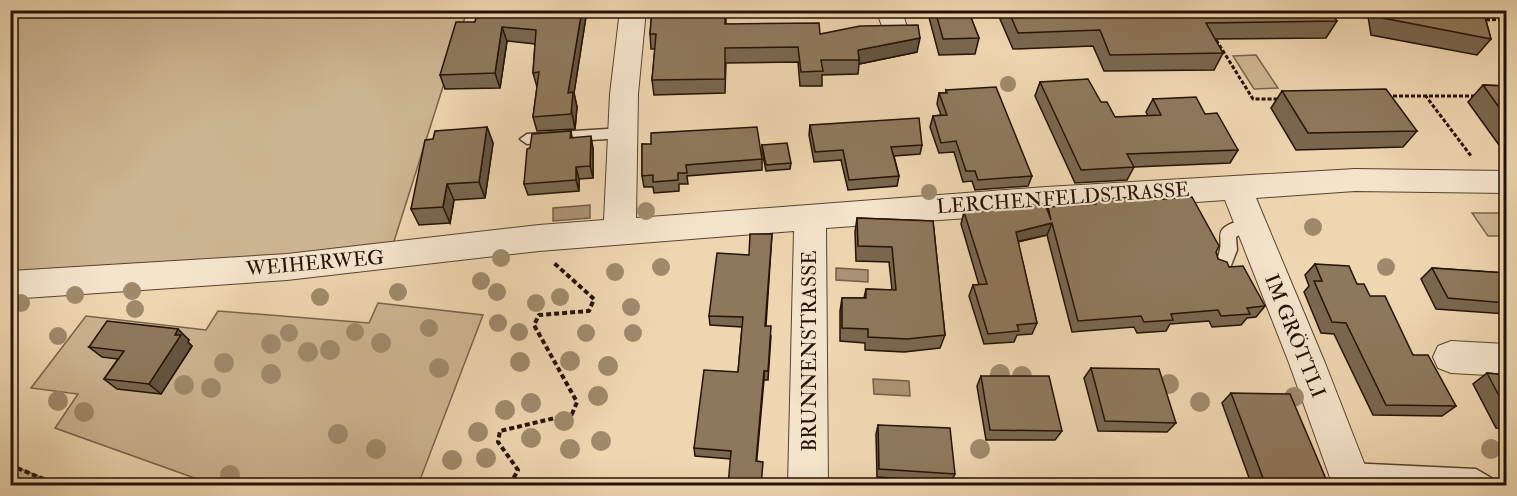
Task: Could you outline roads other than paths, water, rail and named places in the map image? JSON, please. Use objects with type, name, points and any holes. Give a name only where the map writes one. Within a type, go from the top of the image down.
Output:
[{"type":"street","points":[[620,231],[624,94],[633,10]]},
{"type":"street","name":"LERCHENFELDSTRASSE","points":[[620,231],[810,216],[1355,180],[1498,182]]},
{"type":"street","name":"IM GRÖTTLI","points":[[1236,187],[1350,479]]},
{"type":"street","name":"BRUNNENSTRASSE","points":[[808,486],[810,216]]},
{"type":"street","name":"WEIHERWEG","points":[[10,285],[287,267],[620,231]]},
{"type":"street","points":[[1451,357],[1506,360]]},
{"type":"lane","points":[[526,139],[622,133]]},
{"type":"lane","points":[[1218,264],[1224,263],[1229,250],[1227,234],[1240,225],[1251,226]]},
{"type":"lane","points":[[1350,479],[1476,479],[1486,486]]}]
